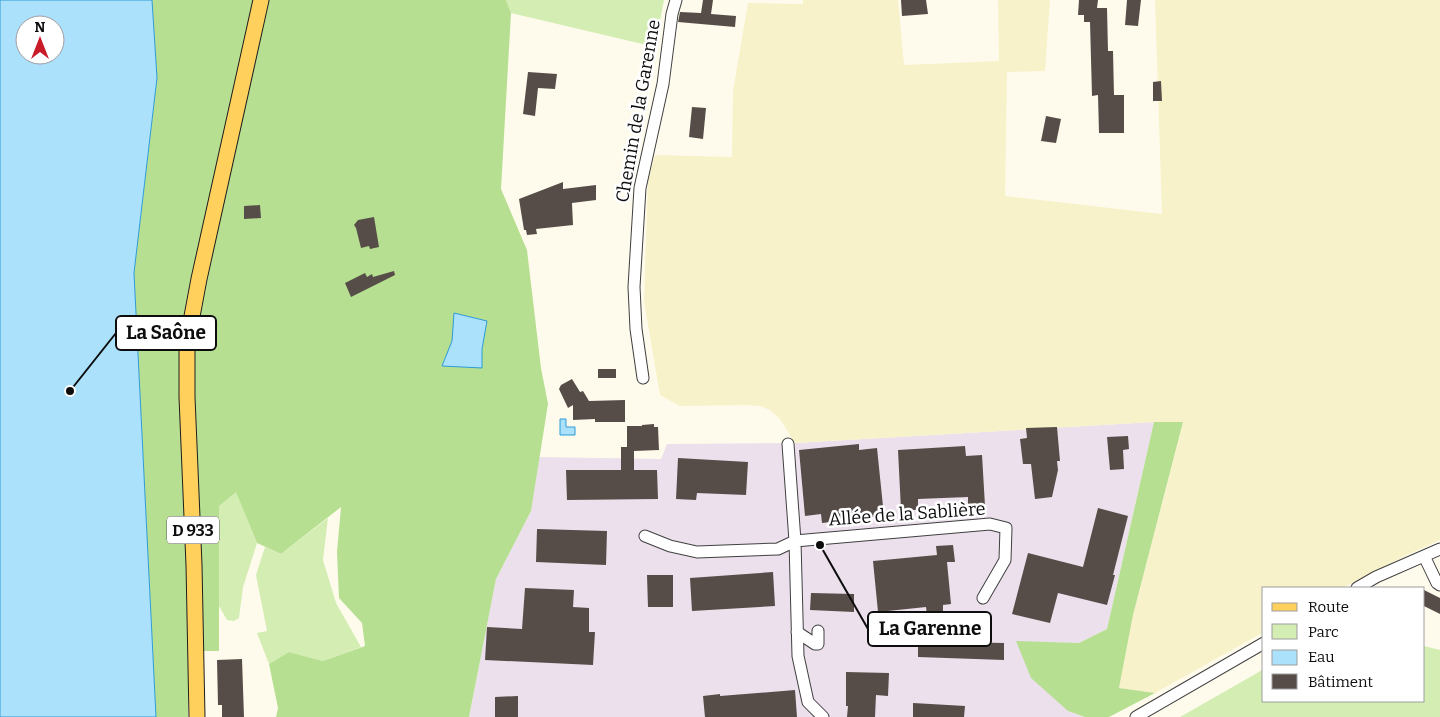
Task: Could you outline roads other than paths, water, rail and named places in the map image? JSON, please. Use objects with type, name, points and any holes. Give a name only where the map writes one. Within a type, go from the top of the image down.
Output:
[{"type":"main road","name":"D 933","points":[[197,717],[194,565],[186,397],[187,343],[199,279],[261,0]]},
{"type":"street","name":"Chemin de la Garenne","points":[[643,378],[636,329],[634,287],[640,188],[663,84],[672,14],[676,0]]},
{"type":"street","points":[[788,444],[796,540],[798,656],[808,702],[823,717]]},
{"type":"street","name":"Allée de la Sablière","points":[[796,540],[990,524],[1006,528],[1005,560],[983,598]]},
{"type":"street","points":[[645,536],[670,546],[697,552],[778,548],[796,540]]},
{"type":"street","points":[[1359,587],[1376,577],[1440,549]]},
{"type":"street","points":[[1424,556],[1440,585]]},
{"type":"street","points":[[797,632],[818,644],[818,631]]},
{"type":"street","points":[[1139,715],[1262,644]]},
{"type":"water","points":[[0,0],[152,0],[157,78],[134,273],[156,717],[0,717]]},
{"type":"water","points":[[454,313],[487,321],[482,349],[482,368],[442,366],[452,341]]},
{"type":"water","points":[[560,419],[566,419],[566,427],[575,427],[575,435],[560,435]]},
{"type":"waterway","points":[[137,340],[176,342]]},
{"type":"place","name":"La Saône","points":[[70,391]]},
{"type":"place","name":"La Garenne","points":[[820,545]]}]
